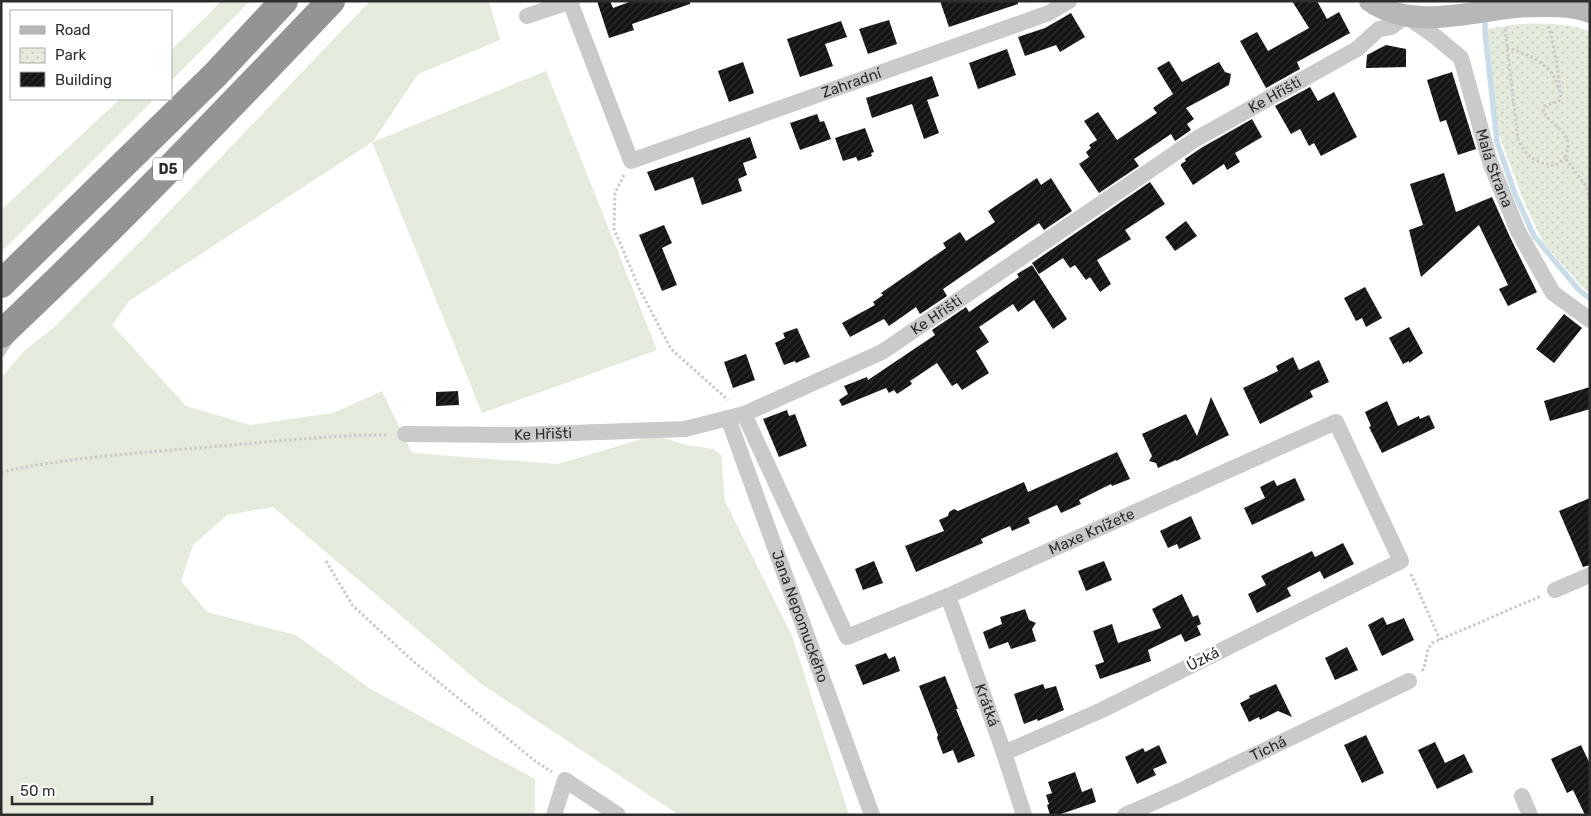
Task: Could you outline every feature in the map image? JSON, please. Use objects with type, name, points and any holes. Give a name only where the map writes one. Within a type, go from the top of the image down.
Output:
[{"type":"highway","name":"D5","points":[[1,284],[215,75],[284,1]]},
{"type":"highway","name":"D5","points":[[1,334],[217,120],[330,1]]},
{"type":"main road","points":[[1370,1],[1379,8],[1406,16],[1511,15],[1575,7],[1590,12]]},
{"type":"street","name":"Zahradní","points":[[631,161],[1049,13],[1069,1]]},
{"type":"street","points":[[527,16],[571,2],[631,161]]},
{"type":"street","name":"Malá Strana","points":[[1406,16],[1436,37],[1460,58],[1490,162],[1518,230],[1554,293],[1590,320]]},
{"type":"street","name":"Ke Hřišti","points":[[405,434],[516,435],[686,429],[736,416],[882,352],[1196,138],[1356,49],[1379,30],[1391,27],[1406,16]]},
{"type":"street","name":"Jana Nepomuckého","points":[[736,416],[848,638]]},
{"type":"street","name":"Jana Nepomuckého","points":[[736,416],[872,815]]},
{"type":"street","name":"Maxe Knížete","points":[[848,638],[948,596],[1336,422],[1401,561]]},
{"type":"street","name":"Úzká","points":[[1004,753],[1102,710],[1401,561]]},
{"type":"street","points":[[1555,590],[1590,575]]},
{"type":"street","name":"Krátká","points":[[948,596],[1024,815]]},
{"type":"street","name":"Tichá","points":[[1125,815],[1182,790],[1409,682]]},
{"type":"street","points":[[554,815],[565,780],[618,815]]},
{"type":"street","points":[[1522,796],[1530,815]]},
{"type":"lane","points":[[1,353],[39,298]]},
{"type":"path","points":[[1511,15],[1507,48],[1518,139],[1524,152],[1542,164],[1556,165],[1565,158],[1568,145],[1566,138],[1562,130],[1546,117],[1543,111],[1545,106],[1562,98]]},
{"type":"path","points":[[1548,21],[1562,98]]},
{"type":"path","points":[[1507,48],[1517,50],[1543,65],[1554,77],[1562,98]]},
{"type":"path","points":[[1565,158],[1586,186],[1590,200]]},
{"type":"path","points":[[631,161],[615,193],[614,229],[640,290],[671,349],[736,416]]},
{"type":"path","points":[[1,472],[36,464],[138,452],[345,435],[405,434]]},
{"type":"path","points":[[326,561],[353,606],[413,661],[535,761],[565,780]]},
{"type":"path","points":[[1401,561],[1410,573],[1440,640]]},
{"type":"path","points":[[1409,682],[1418,676],[1424,668],[1428,649],[1432,643],[1555,590]]},
{"type":"green space","points":[[221,1],[250,1],[172,80],[172,49]]},
{"type":"green space","points":[[370,1],[489,1],[500,40],[418,74],[373,142],[546,71],[657,350],[482,413],[372,142],[129,301],[112,325],[186,406],[250,425],[333,413],[382,391],[412,453],[558,464],[655,435],[686,445],[714,449],[721,455],[725,501],[792,636],[849,815],[679,815],[480,683],[273,507],[227,515],[193,545],[181,581],[207,612],[296,635],[369,688],[535,779],[535,815],[1,815],[1,378],[25,350],[52,329],[139,243]]},
{"type":"green space","points":[[1519,24],[1564,25],[1590,32],[1590,294],[1543,242],[1523,199],[1498,132],[1486,29]]},
{"type":"green space","points":[[119,100],[153,100],[1,252],[1,210]]},
{"type":"building","points":[[597,1],[610,1],[613,8],[632,1],[690,1],[690,4],[632,24],[634,30],[609,38]]},
{"type":"building","points":[[940,1],[1018,1],[1018,4],[949,27]]},
{"type":"building","points":[[1292,1],[1317,1],[1327,19],[1339,12],[1350,33],[1297,62],[1300,69],[1266,88],[1240,41],[1257,32],[1268,51],[1309,28]]},
{"type":"building","points":[[1071,13],[1085,37],[1060,52],[1056,45],[1025,56],[1018,37],[1045,28]]},
{"type":"building","points":[[889,20],[897,44],[868,54],[859,29]]},
{"type":"building","points":[[841,21],[847,37],[825,44],[833,66],[800,77],[787,39]]},
{"type":"building","points":[[1386,45],[1406,49],[1406,67],[1366,68],[1367,55]]},
{"type":"building","points":[[1007,49],[1016,75],[978,89],[969,63]]},
{"type":"building","points":[[1169,61],[1182,82],[1219,62],[1225,72],[1231,74],[1229,85],[1186,108],[1194,119],[1187,124],[1191,130],[1175,141],[1171,134],[1134,159],[1139,166],[1099,193],[1079,164],[1089,157],[1086,152],[1091,148],[1089,145],[1097,140],[1084,121],[1098,112],[1117,140],[1157,113],[1153,108],[1173,94],[1157,68]]},
{"type":"building","points":[[743,62],[754,93],[729,102],[718,71]]},
{"type":"building","points":[[1452,72],[1476,149],[1458,155],[1446,120],[1440,122],[1427,80]]},
{"type":"building","points":[[932,76],[939,96],[927,100],[939,133],[924,139],[912,104],[872,118],[866,98]]},
{"type":"building","points":[[1310,87],[1318,101],[1334,92],[1357,137],[1321,156],[1314,143],[1309,146],[1300,129],[1291,134],[1275,106]]},
{"type":"building","points":[[817,114],[820,122],[824,121],[831,139],[800,150],[790,123]]},
{"type":"building","points":[[1252,119],[1262,137],[1235,153],[1240,162],[1227,170],[1224,164],[1193,185],[1181,166],[1186,161],[1185,159]]},
{"type":"building","points":[[865,128],[874,152],[871,153],[872,156],[858,161],[856,157],[843,161],[835,138]]},
{"type":"building","points":[[750,137],[757,158],[743,163],[747,175],[738,179],[742,191],[702,205],[693,177],[655,191],[647,172]]},
{"type":"building","points":[[1444,173],[1456,212],[1492,197],[1537,292],[1508,306],[1499,289],[1508,285],[1479,225],[1421,277],[1409,230],[1423,225],[1410,184]]},
{"type":"building","points":[[1037,178],[1041,185],[1051,178],[1072,211],[1044,230],[1039,223],[943,289],[947,296],[920,314],[916,307],[889,326],[884,319],[850,337],[842,323],[875,305],[873,302],[883,295],[881,293],[946,248],[943,243],[960,232],[966,241],[995,222],[988,211]]},
{"type":"building","points":[[1150,182],[1165,204],[1125,230],[1131,239],[1097,260],[1111,284],[1100,292],[1090,277],[1086,280],[1075,265],[1070,268],[1063,258],[1039,274],[1032,263]]},
{"type":"building","points":[[1186,221],[1197,236],[1175,251],[1165,237]]},
{"type":"building","points":[[664,225],[672,243],[662,248],[677,285],[662,291],[639,235]]},
{"type":"building","points":[[1032,265],[1067,319],[1053,329],[1034,300],[1018,312],[1013,304],[979,327],[989,342],[976,351],[989,373],[962,390],[957,383],[952,386],[937,363],[910,381],[912,384],[897,394],[894,390],[889,393],[886,388],[842,406],[839,400],[848,394],[844,386],[867,377],[868,380],[935,335],[932,330],[966,307],[969,312],[1019,277],[1017,274]]},
{"type":"building","points":[[1365,287],[1382,318],[1366,327],[1362,318],[1356,321],[1344,298]]},
{"type":"building","points":[[1564,314],[1582,328],[1554,363],[1536,349]]},
{"type":"building","points":[[1409,327],[1423,353],[1409,363],[1409,361],[1403,364],[1389,338]]},
{"type":"building","points":[[797,328],[810,357],[796,363],[795,361],[784,365],[775,343],[785,338],[783,333]]},
{"type":"building","points":[[746,354],[755,380],[733,388],[724,362]]},
{"type":"building","points":[[1293,357],[1299,370],[1319,360],[1329,382],[1310,391],[1313,397],[1260,424],[1243,388],[1278,371],[1276,366]]},
{"type":"building","points":[[1590,387],[1590,409],[1550,421],[1544,401]]},
{"type":"building","points":[[458,391],[459,405],[436,406],[436,392]]},
{"type":"building","points":[[1211,397],[1229,435],[1158,468],[1156,463],[1149,461],[1152,456],[1142,434],[1186,414],[1197,436]]},
{"type":"building","points":[[1387,401],[1398,426],[1419,416],[1420,419],[1429,415],[1435,428],[1382,453],[1369,427],[1371,426],[1365,412]]},
{"type":"building","points":[[787,410],[789,416],[795,414],[807,446],[779,457],[763,419]]},
{"type":"building","points":[[1117,452],[1130,479],[1112,486],[1111,484],[1079,500],[1081,504],[1061,513],[1057,505],[1028,518],[1030,523],[1012,531],[1010,526],[981,539],[983,543],[916,572],[905,546],[944,531],[939,520],[948,516],[949,512],[954,509],[958,511],[1024,482],[1028,492]]},
{"type":"building","points":[[1295,478],[1305,500],[1252,525],[1244,508],[1265,498],[1260,487],[1274,480],[1277,486]]},
{"type":"building","points":[[1590,498],[1590,565],[1583,567],[1559,511]]},
{"type":"building","points":[[1191,516],[1201,539],[1179,549],[1177,544],[1168,548],[1160,531]]},
{"type":"building","points":[[1343,543],[1354,564],[1324,579],[1320,571],[1287,588],[1291,596],[1257,613],[1248,594],[1266,585],[1261,576],[1312,551],[1315,557]]},
{"type":"building","points":[[874,561],[883,583],[863,590],[855,569]]},
{"type":"building","points":[[1104,561],[1112,580],[1086,591],[1078,571]]},
{"type":"building","points":[[1182,594],[1193,617],[1198,615],[1201,624],[1197,626],[1201,635],[1185,642],[1181,634],[1148,650],[1151,661],[1100,679],[1095,665],[1104,662],[1093,631],[1112,624],[1118,643],[1161,628],[1152,609]]},
{"type":"building","points":[[1025,609],[1029,620],[1036,623],[1032,629],[1036,641],[1011,649],[1008,642],[989,649],[983,632],[1002,624],[1000,617]]},
{"type":"building","points":[[1383,617],[1387,625],[1404,618],[1414,640],[1382,656],[1368,625]]},
{"type":"building","points":[[1347,647],[1358,670],[1335,680],[1325,658]]},
{"type":"building","points":[[886,653],[889,659],[895,656],[900,671],[863,685],[855,665]]},
{"type":"building","points":[[945,676],[975,756],[958,763],[953,750],[943,754],[937,738],[938,735],[919,686]]},
{"type":"building","points":[[1043,684],[1045,689],[1056,686],[1064,710],[1038,721],[1037,719],[1024,724],[1014,694]]},
{"type":"building","points":[[1276,684],[1292,717],[1278,711],[1260,720],[1259,717],[1249,722],[1240,703],[1250,698],[1249,696]]},
{"type":"building","points":[[1366,735],[1384,773],[1362,783],[1344,745]]},
{"type":"building","points":[[1435,742],[1445,763],[1464,754],[1473,772],[1437,789],[1418,750]]},
{"type":"building","points":[[1159,745],[1167,763],[1153,769],[1156,775],[1137,784],[1125,757],[1143,748],[1145,752]]},
{"type":"building","points":[[1581,745],[1590,764],[1590,815],[1585,815],[1573,790],[1567,793],[1551,759]]},
{"type":"building","points":[[1075,772],[1082,792],[1092,788],[1096,802],[1058,815],[1050,815],[1046,795],[1052,793],[1048,782]]},
{"type":"waterway","points":[[1485,15],[1485,32],[1497,142],[1515,194],[1534,236],[1578,289],[1590,299]]}]
